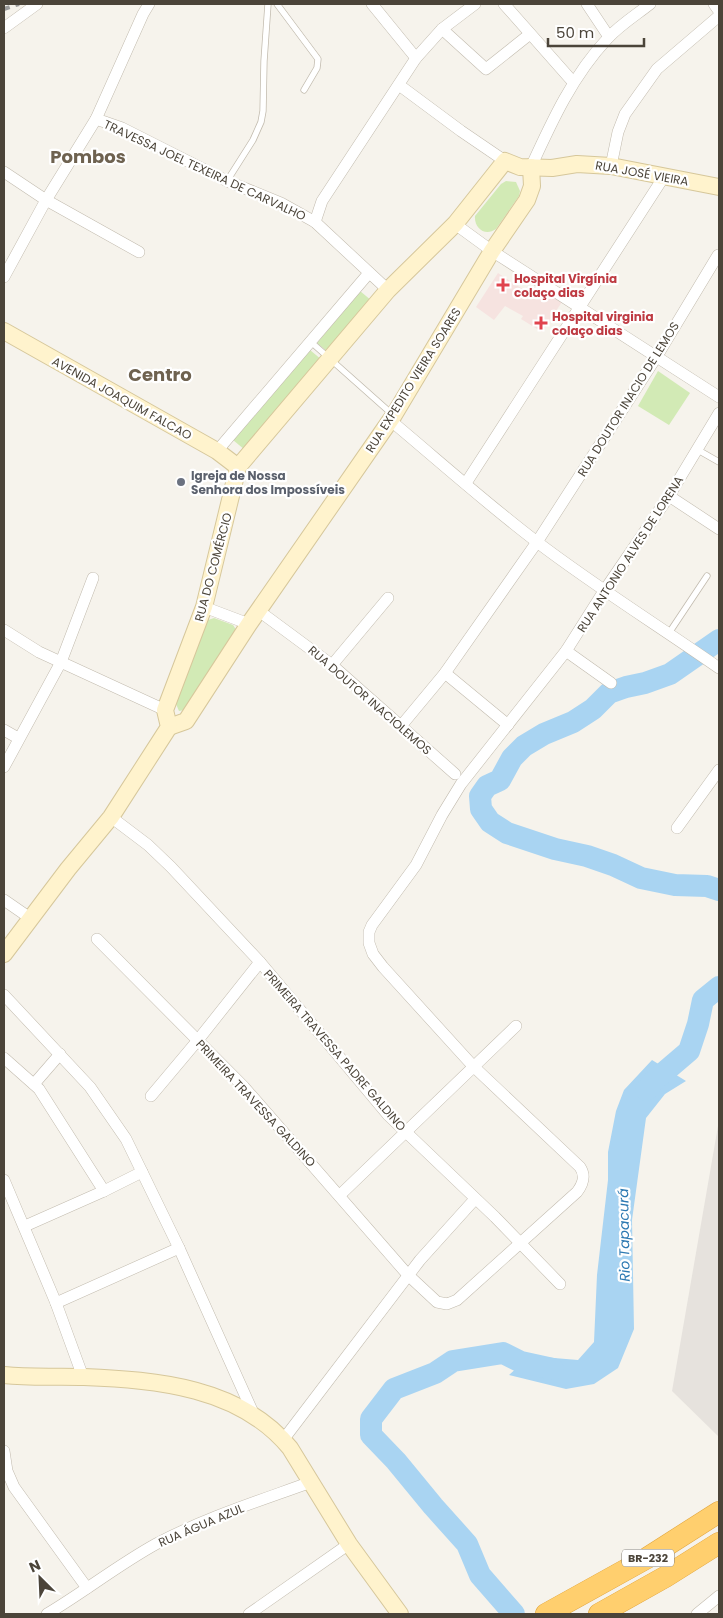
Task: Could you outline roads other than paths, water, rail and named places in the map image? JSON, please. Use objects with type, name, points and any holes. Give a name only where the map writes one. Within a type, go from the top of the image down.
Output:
[{"type":"highway","name":"BR-232","points":[[546,1614],[647,1558],[719,1512]]},
{"type":"highway","name":"BR-232","points":[[610,1612],[719,1543]]},
{"type":"main road","name":"RUA JOSÉ VIEIRA","points":[[505,161],[520,167],[552,168],[577,164],[611,166],[719,186]]},
{"type":"main road","name":"RUA DO COMÉRCIO","points":[[165,710],[204,607],[238,467],[388,290],[455,224],[505,161]]},
{"type":"main road","name":"RUA EXPEDITO VIEIRA SOARES","points":[[169,727],[186,721],[249,624],[392,418],[492,251],[527,200],[532,186],[531,167]]},
{"type":"main road","name":"AVENIDA JOAQUIM FALCAO","points":[[4,331],[217,451],[238,467]]},
{"type":"main road","points":[[4,954],[30,918],[111,817],[169,727],[165,710]]},
{"type":"main road","points":[[4,1375],[30,1378],[83,1377],[165,1384],[224,1400],[254,1415],[283,1440],[349,1544],[400,1614]]},
{"type":"street","points":[[19,4],[20,16]]},
{"type":"street","points":[[4,28],[37,4]]},
{"type":"street","points":[[4,277],[46,200],[96,119],[149,4]]},
{"type":"street","points":[[372,4],[416,58]]},
{"type":"street","points":[[314,222],[322,201],[416,58],[442,29],[474,4]]},
{"type":"street","points":[[504,4],[573,82]]},
{"type":"street","points":[[587,4],[609,38]]},
{"type":"street","points":[[531,167],[549,127],[573,82],[609,38],[650,4]]},
{"type":"street","points":[[714,4],[719,11]]},
{"type":"street","points":[[611,166],[618,132],[625,114],[657,69],[719,16]]},
{"type":"street","points":[[442,29],[486,69],[530,34]]},
{"type":"street","points":[[399,85],[505,161]]},
{"type":"street","name":"TRAVESSA JOEL TEXEIRA DE CARVALHO","points":[[96,119],[122,128],[227,181],[281,203],[314,222],[388,290]]},
{"type":"street","points":[[4,172],[46,200],[139,252]]},
{"type":"street","points":[[466,483],[580,309],[664,175]]},
{"type":"street","points":[[455,224],[492,251],[580,309],[719,397]]},
{"type":"street","name":"RUA DOUTOR INACIO DE LEMOS","points":[[401,726],[445,673],[537,542],[718,255]]},
{"type":"street","points":[[217,451],[369,273]]},
{"type":"street","name":"RUA ANTONIO ALVES DE LORENA","points":[[508,726],[566,651],[604,591],[669,496],[719,413]]},
{"type":"street","points":[[392,418],[537,542],[604,591],[719,668]]},
{"type":"street","points":[[669,496],[719,529]]},
{"type":"street","points":[[4,767],[60,662],[93,578]]},
{"type":"street","points":[[332,665],[388,598]]},
{"type":"street","points":[[204,607],[249,624]]},
{"type":"street","name":"RUA DOUTOR INACIOLEMOS","points":[[259,610],[332,665],[455,774]]},
{"type":"street","points":[[4,630],[39,652],[165,710]]},
{"type":"street","points":[[566,651],[611,683]]},
{"type":"street","points":[[445,673],[508,726],[461,784],[448,804],[416,865],[372,926],[368,937],[370,948],[377,960],[473,1066]]},
{"type":"street","points":[[4,730],[18,738]]},
{"type":"street","points":[[677,828],[719,770]]},
{"type":"street","name":"PRIMEIRA TRAVESSA PADRE GALDINO","points":[[111,817],[148,845],[171,867],[260,962],[388,1115],[560,1284]]},
{"type":"street","points":[[4,900],[30,918]]},
{"type":"street","name":"PRIMEIRA TRAVESSA GALDINO","points":[[97,939],[244,1087],[408,1275],[437,1302],[442,1304],[452,1303],[520,1243],[577,1192],[583,1179],[580,1167],[473,1066]]},
{"type":"street","points":[[151,1096],[260,962]]},
{"type":"street","points":[[4,995],[100,1099],[126,1139],[179,1248],[254,1415]]},
{"type":"street","points":[[340,1195],[516,1026]]},
{"type":"street","points":[[34,1084],[60,1054]]},
{"type":"street","points":[[4,1058],[34,1084],[44,1096],[104,1191]]},
{"type":"street","points":[[25,1226],[142,1172]]},
{"type":"street","points":[[4,1180],[25,1226],[83,1377]]},
{"type":"street","points":[[283,1440],[408,1275],[475,1199]]},
{"type":"street","points":[[56,1304],[179,1248]]},
{"type":"street","points":[[4,1451],[7,1471],[14,1487],[87,1588]]},
{"type":"street","name":"RUA ÁGUA AZUL","points":[[47,1614],[136,1555],[178,1533],[207,1520],[311,1482]]},
{"type":"street","points":[[249,1614],[349,1544]]},
{"type":"street","points":[[697,1614],[719,1596]]},
{"type":"lane","points":[[227,181],[253,140],[262,117],[268,4]]},
{"type":"lane","points":[[277,4],[318,59],[317,68],[304,90]]},
{"type":"lane","points":[[311,342],[392,418]]},
{"type":"lane","points":[[698,450],[719,462]]},
{"type":"lane","points":[[669,633],[707,576]]},
{"type":"water","points":[[652,1060],[686,1081],[665,1094],[646,1118],[632,1220],[634,1329],[618,1368],[594,1384],[566,1389],[509,1375],[530,1356],[578,1360],[594,1342],[597,1275],[608,1180],[608,1152],[616,1111],[624,1090]]},
{"type":"waterway","name":"Rio Tapacurá","points":[[719,640],[670,674],[609,693],[593,709],[573,722],[544,734],[524,746],[512,758],[500,780],[487,786],[480,796],[481,809],[490,822],[507,833],[555,849],[587,856],[641,878],[675,885],[707,886],[719,890]]},
{"type":"waterway","name":"Rio Tapacurá","points":[[646,1090],[689,1051],[698,1024],[703,1000],[719,987]]},
{"type":"waterway","name":"Rio Tapacurá","points":[[514,1614],[480,1575],[467,1544],[396,1461],[371,1435],[371,1419],[394,1389],[435,1373],[453,1361],[503,1353],[521,1362],[553,1369]]},
{"type":"railway","points":[[4,9],[19,4]]},
{"type":"place","name":"Hospital Virgínia colaço dias","points":[[503,285]]},
{"type":"place","name":"Hospital virginia colaço dias","points":[[541,323]]},
{"type":"place","name":"Igreja de Nossa Senhora dos Impossíveis","points":[[181,482]]},
{"type":"district","name":"Pombos","points":[[88,156]]},
{"type":"district","name":"Centro","points":[[160,374]]}]
